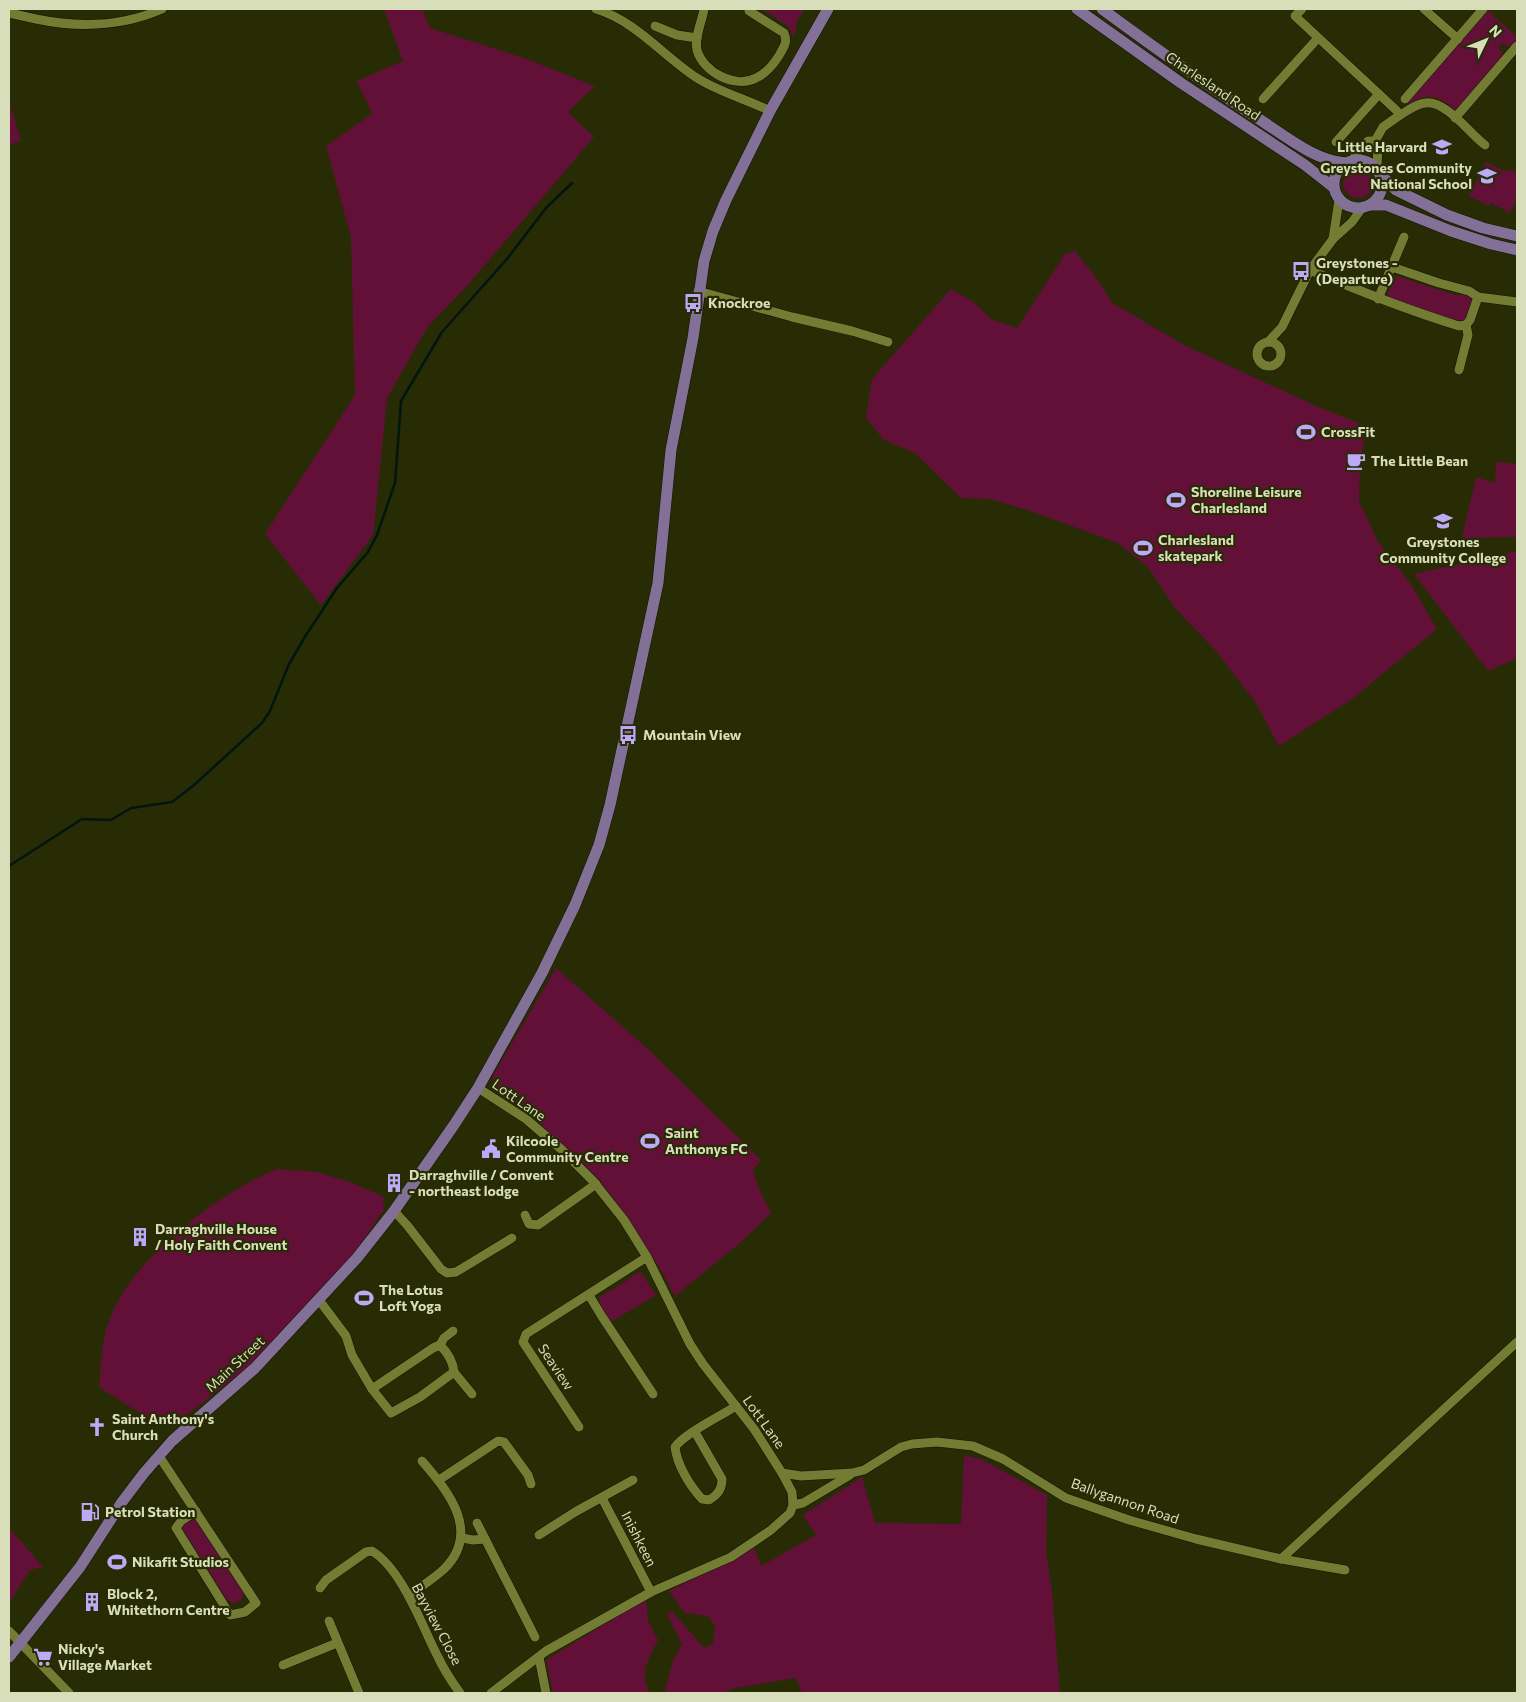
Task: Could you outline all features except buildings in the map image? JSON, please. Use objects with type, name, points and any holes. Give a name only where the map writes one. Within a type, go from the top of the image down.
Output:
[{"type":"main road","name":"Main Street","points":[[9,1657],[80,1568],[122,1502],[172,1441],[255,1368],[357,1258],[394,1211],[478,1088],[542,973],[575,905],[599,845],[658,583],[671,450],[704,261],[713,231],[726,200],[770,111],[828,9]]},
{"type":"main road","name":"Charlesland Road","points":[[1078,9],[1181,83],[1305,165],[1333,188]]},
{"type":"main road","name":"Charlesland Road","points":[[1102,9],[1184,69],[1302,147],[1333,162],[1350,161]]},
{"type":"main road","points":[[1517,236],[1482,228],[1447,215],[1396,190],[1366,161],[1350,161],[1336,174],[1333,188],[1339,200],[1348,207],[1386,205],[1451,231],[1517,250]]},
{"type":"main road","points":[[1366,207],[1377,200],[1381,193],[1382,186],[1378,171]]},
{"type":"street","points":[[9,13],[37,19],[88,25],[116,23],[143,17],[162,9]]},
{"type":"street","points":[[596,9],[615,12],[697,78],[770,111]]},
{"type":"street","points":[[704,9],[697,38],[697,51],[704,63],[715,73],[727,79],[742,82],[755,79],[771,66],[786,43],[784,33],[761,13],[749,11]]},
{"type":"street","points":[[1302,9],[1295,16],[1400,115]]},
{"type":"street","points":[[1424,9],[1458,39]]},
{"type":"street","points":[[1405,99],[1483,9]]},
{"type":"street","points":[[655,26],[677,35],[697,38]]},
{"type":"street","points":[[1263,99],[1318,38]]},
{"type":"street","points":[[1455,118],[1517,46]]},
{"type":"street","points":[[1336,142],[1379,94]]},
{"type":"street","points":[[1375,141],[1383,127],[1400,115],[1422,104],[1433,103],[1443,107],[1485,145]]},
{"type":"street","points":[[1350,161],[1368,140],[1375,141],[1378,144],[1378,171]]},
{"type":"street","points":[[1333,239],[1339,200]]},
{"type":"street","points":[[1268,342],[1282,327],[1310,270],[1333,239],[1366,207]]},
{"type":"street","points":[[1378,299],[1404,237]]},
{"type":"street","points":[[1392,267],[1469,291],[1478,297],[1517,302]]},
{"type":"street","points":[[1310,270],[1378,299],[1459,326],[1466,325],[1470,320],[1478,297]]},
{"type":"street","points":[[698,291],[888,342]]},
{"type":"street","points":[[1459,370],[1468,335],[1466,325]]},
{"type":"street","points":[[1280,348],[1275,343],[1261,344],[1257,351],[1257,358],[1262,364],[1270,366],[1277,363],[1281,356],[1282,327]]},
{"type":"street","name":"Lott Lane","points":[[478,1088],[526,1119],[562,1150],[596,1184],[624,1220],[648,1258],[690,1344],[703,1364],[754,1429],[782,1473],[792,1492],[793,1505]]},
{"type":"street","points":[[525,1216],[529,1224],[538,1225],[596,1184]]},
{"type":"street","points":[[394,1211],[441,1269],[447,1273],[456,1272],[512,1238]]},
{"type":"street","name":"Seaview","points":[[579,1427],[523,1342],[526,1334],[648,1258]]},
{"type":"street","points":[[589,1295],[600,1315],[653,1394]]},
{"type":"street","points":[[319,1300],[346,1336],[352,1355],[372,1389],[391,1414],[454,1372]]},
{"type":"street","points":[[372,1389],[440,1345],[444,1338],[453,1331]]},
{"type":"street","points":[[1281,1560],[1517,1342]]},
{"type":"street","points":[[440,1345],[447,1352],[454,1365],[454,1372],[472,1394]]},
{"type":"street","points":[[695,1432],[722,1479],[722,1486],[718,1493],[709,1500],[702,1499],[696,1492],[676,1453],[675,1447],[679,1442],[736,1406]]},
{"type":"street","points":[[439,1480],[498,1441],[504,1442],[528,1475],[531,1484]]},
{"type":"street","name":"Ballygannon Road","points":[[782,1473],[801,1476],[852,1473],[864,1470],[901,1447],[912,1444],[937,1442],[973,1446],[1003,1459],[1066,1498],[1129,1520],[1281,1560],[1345,1570]]},
{"type":"street","points":[[160,1456],[196,1511],[256,1603],[245,1612],[230,1615],[176,1528],[181,1521],[196,1511]]},
{"type":"street","points":[[409,1596],[443,1570],[458,1549],[462,1538],[461,1525],[456,1510],[439,1480],[422,1461]]},
{"type":"street","name":"Ballygannon Road","points":[[793,1505],[802,1503],[852,1473]]},
{"type":"street","points":[[539,1535],[575,1512],[633,1480]]},
{"type":"street","name":"Inishkeen","points":[[602,1498],[651,1592]]},
{"type":"street","points":[[491,1693],[546,1651],[651,1592],[731,1556],[771,1530],[790,1513],[793,1505]]},
{"type":"street","points":[[477,1523],[535,1637]]},
{"type":"street","points":[[462,1538],[485,1539]]},
{"type":"street","name":"Bayview Close","points":[[320,1588],[326,1580],[363,1554],[372,1551],[380,1556],[409,1596],[438,1658],[460,1693]]},
{"type":"street","points":[[329,1621],[360,1693]]},
{"type":"street","points":[[9,1631],[69,1693]]},
{"type":"street","points":[[283,1665],[337,1643]]},
{"type":"street","points":[[539,1657],[546,1693]]},
{"type":"shaded area","points":[[384,9],[422,9],[430,28],[524,58],[595,86],[568,112],[594,137],[466,287],[428,326],[387,398],[373,535],[321,605],[265,534],[355,395],[351,237],[326,146],[372,114],[357,81],[403,61]]},
{"type":"shaded area","points":[[766,9],[805,9],[796,22],[796,30],[792,37],[791,31],[785,24],[765,11]]},
{"type":"shaded area","points":[[1487,10],[1517,37],[1513,45],[1507,46],[1503,43],[1498,48],[1503,52],[1501,60],[1458,109],[1455,110],[1442,100],[1430,97],[1418,99],[1404,107]]},
{"type":"shaded area","points":[[9,102],[21,140],[9,145]]},
{"type":"shaded area","points":[[1486,162],[1506,172],[1508,169],[1517,173],[1517,199],[1510,213],[1491,203],[1489,206],[1469,196]]},
{"type":"shaded area","points":[[1358,168],[1369,172],[1373,183],[1369,194],[1358,198],[1347,194],[1343,183],[1347,172]]},
{"type":"shaded area","name":"Shoreline Leisure Charlesland","points":[[1075,251],[1100,283],[1112,303],[1184,345],[1316,406],[1366,426],[1360,465],[1359,501],[1378,542],[1410,583],[1437,629],[1352,699],[1279,746],[1256,703],[1217,652],[1175,608],[1148,567],[1118,543],[1031,511],[990,499],[961,498],[915,453],[884,440],[866,418],[872,379],[951,289],[972,301],[991,319],[1017,328],[1065,254]]},
{"type":"shaded area","points":[[1396,276],[1459,296],[1462,293],[1471,297],[1472,301],[1468,318],[1460,322],[1391,299],[1387,294]]},
{"type":"shaded area","points":[[1496,462],[1517,464],[1517,537],[1462,538],[1476,477],[1495,483]]},
{"type":"shaded area","points":[[1517,551],[1517,658],[1488,671],[1414,574]]},
{"type":"shaded area","name":"Saint Anthonys FC","points":[[556,968],[650,1051],[761,1160],[753,1170],[759,1189],[771,1213],[741,1242],[675,1296],[627,1217],[596,1176],[537,1121],[494,1088],[493,1076]]},
{"type":"shaded area","points":[[277,1169],[317,1172],[350,1182],[384,1197],[384,1209],[356,1251],[325,1287],[245,1370],[192,1411],[167,1426],[157,1424],[99,1387],[105,1334],[114,1308],[130,1283],[150,1258],[174,1235],[226,1196]]},
{"type":"shaded area","points":[[640,1271],[656,1295],[611,1322],[601,1307],[599,1297]]},
{"type":"shaded area","points":[[964,1455],[983,1460],[1047,1495],[1046,1553],[1052,1591],[1060,1693],[802,1693],[796,1678],[735,1688],[721,1693],[664,1693],[674,1658],[682,1644],[667,1615],[672,1611],[704,1648],[713,1644],[715,1626],[708,1616],[685,1613],[669,1591],[754,1547],[761,1566],[816,1535],[803,1515],[862,1477],[875,1523],[961,1524]]},
{"type":"shaded area","points":[[186,1521],[197,1521],[244,1592],[241,1600],[234,1604],[226,1599],[183,1530]]},
{"type":"shaded area","points":[[9,1528],[43,1567],[30,1570],[9,1603]]},
{"type":"shaded area","points":[[646,1599],[648,1621],[658,1640],[648,1660],[645,1672],[645,1679],[650,1693],[553,1693],[546,1660]]},
{"type":"waterway","points":[[9,866],[82,819],[111,820],[131,808],[172,802],[194,785],[262,723],[270,711],[289,664],[306,635],[337,588],[368,552],[377,535],[395,483],[401,401],[442,332],[507,259],[546,208],[572,183]]},
{"type":"place","name":"Little Harvard","points":[[1442,147]]},
{"type":"place","name":"Greystones Community National School","points":[[1487,176]]},
{"type":"place","name":"Greystones - (Departure)","points":[[1301,271]]},
{"type":"place","name":"Knockroe","points":[[693,303]]},
{"type":"place","name":"CrossFit","points":[[1306,432]]},
{"type":"place","name":"The Little Bean","points":[[1356,461]]},
{"type":"place","name":"Shoreline Leisure Charlesland","points":[[1176,500]]},
{"type":"place","name":"Greystones Community College","points":[[1443,521]]},
{"type":"place","name":"Charlesland skatepark","points":[[1143,548]]},
{"type":"place","name":"Mountain View","points":[[628,735]]},
{"type":"place","name":"Saint Anthonys FC","points":[[650,1141]]},
{"type":"place","name":"Kilcoole Community Centre","points":[[491,1149]]},
{"type":"place","name":"Darraghville / Convent - northeast lodge","points":[[394,1183]]},
{"type":"place","name":"Darraghville House / Holy Faith Convent","points":[[140,1237]]},
{"type":"place","name":"The Lotus Loft Yoga","points":[[364,1298]]},
{"type":"place","name":"Saint Anthony's Church","points":[[97,1427]]},
{"type":"place","name":"Petrol Station","points":[[90,1512]]},
{"type":"place","name":"Nikafit Studios","points":[[117,1562]]},
{"type":"place","name":"Block 2, Whitethorn Centre","points":[[92,1602]]},
{"type":"place","name":"Nicky's Village Market","points":[[43,1657]]}]
